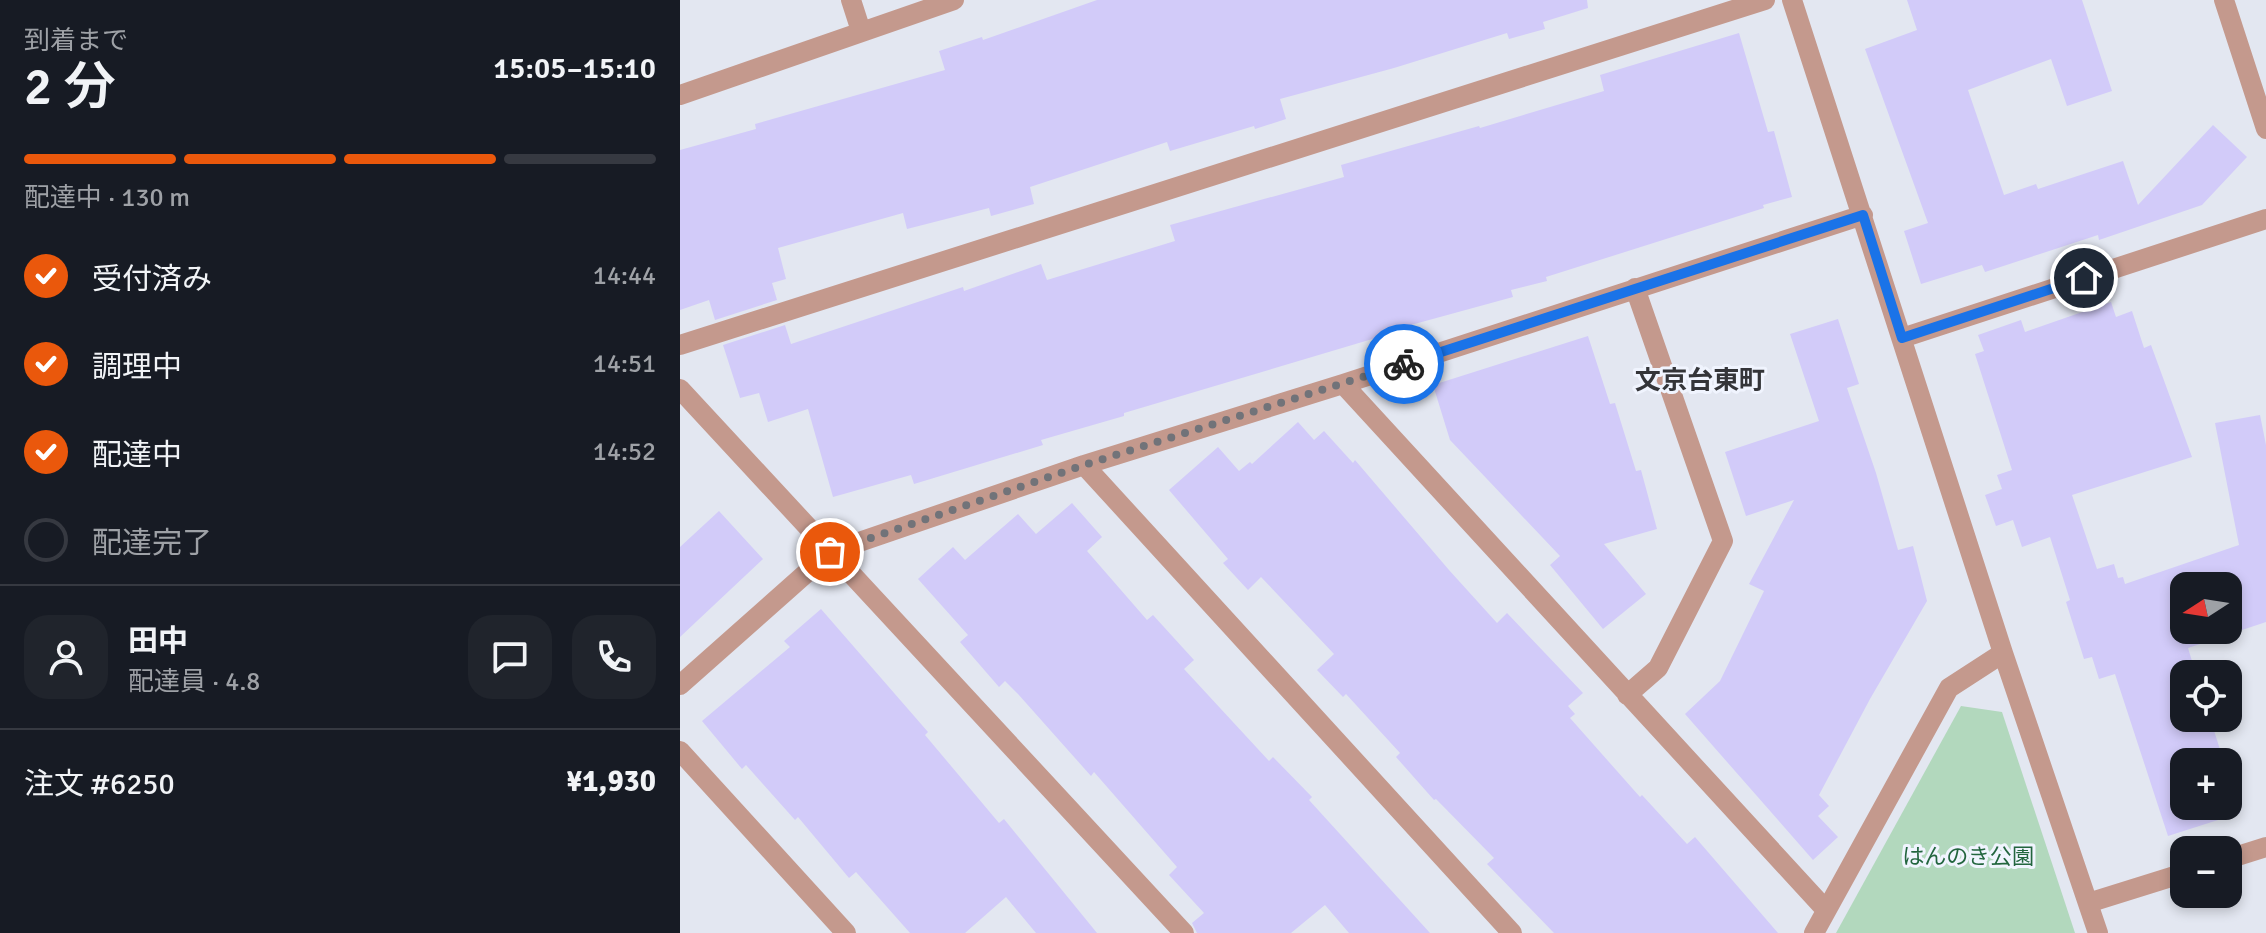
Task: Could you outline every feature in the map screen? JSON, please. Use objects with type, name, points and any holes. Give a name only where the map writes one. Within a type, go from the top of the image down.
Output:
[{"type":"street","points":[[851,0],[861,31]]},
{"type":"street","points":[[680,95],[954,0]]},
{"type":"street","points":[[680,345],[1765,0]]},
{"type":"street","points":[[1792,0],[2003,653],[2098,933]]},
{"type":"street","points":[[2224,0],[2266,129]]},
{"type":"street","points":[[680,685],[830,552],[1084,465],[1863,215]]},
{"type":"street","points":[[1902,338],[2266,219]]},
{"type":"street","points":[[1627,695],[1658,668],[1723,541],[1635,288]]},
{"type":"street","points":[[1343,384],[1826,910]]},
{"type":"street","points":[[680,389],[1184,933]]},
{"type":"street","points":[[1084,465],[1512,933]]},
{"type":"street","points":[[1814,933],[1949,688],[2003,653]]},
{"type":"street","points":[[680,751],[846,933]]},
{"type":"street","points":[[2242,855],[2266,847]]},
{"type":"street","points":[[2088,903],[2170,877]]},
{"type":"green space","name":"はんのき公園","points":[[1961,706],[2002,712],[2075,933],[1836,933]]},
{"type":"building","points":[[1097,0],[1587,0],[1588,8],[1543,22],[1545,29],[1509,39],[1507,33],[1280,99],[1286,119],[1255,129],[1254,126],[1170,151],[1167,142],[1030,187],[1034,204],[991,216],[989,208],[907,229],[903,213],[778,248],[786,279],[772,283],[777,300],[715,320],[709,300],[680,310],[680,150],[756,129],[755,124],[945,70],[939,51],[982,37],[983,40]]},
{"type":"building","points":[[1907,0],[2082,0],[2112,91],[2067,106],[2051,59],[1968,90],[2004,195],[2036,184],[2038,189],[2123,161],[2138,205],[2213,125],[2247,157],[2202,205],[2099,240],[2098,235],[1985,272],[1982,265],[1921,284],[1904,231],[1928,223],[1865,49],[1917,30]]},
{"type":"building","points":[[1739,33],[1768,132],[1774,131],[1792,197],[1763,205],[1764,208],[1546,277],[1547,281],[1511,290],[1513,297],[1378,334],[1379,337],[1124,413],[1124,416],[1041,440],[1043,445],[914,484],[911,475],[833,497],[808,409],[768,422],[759,393],[740,398],[723,345],[785,325],[791,344],[1041,264],[1047,280],[1175,241],[1170,225],[1344,177],[1341,165],[1604,91],[1600,75]]},
{"type":"building","points":[[2111,302],[2116,317],[2132,311],[2144,348],[2151,345],[2192,457],[2072,495],[2097,569],[2114,564],[2118,578],[2123,577],[2125,584],[2239,545],[2215,423],[2260,415],[2266,445],[2266,622],[2242,630],[2242,572],[2170,572],[2170,644],[2200,644],[2188,648],[2192,660],[2170,660],[2170,732],[2214,732],[2220,748],[2170,748],[2170,820],[2218,820],[2168,836],[2115,674],[2099,679],[2092,657],[2084,659],[2050,537],[2022,547],[2013,520],[1996,526],[1985,495],[2002,489],[1997,475],[2012,470],[1975,354],[1984,351],[1978,335],[2021,320],[2025,332]]},
{"type":"building","points":[[1838,319],[1859,384],[1847,388],[1898,550],[1913,546],[1927,601],[1819,795],[1829,806],[1818,816],[1838,837],[1813,860],[1685,714],[1720,681],[1764,591],[1749,584],[1794,500],[1746,516],[1725,452],[1819,421],[1790,334]]},
{"type":"building","points":[[1588,336],[1610,404],[1615,403],[1636,471],[1641,470],[1657,529],[1604,544],[1646,594],[1603,629],[1550,565],[1560,556],[1450,440],[1433,385]]},
{"type":"building","points":[[1298,422],[1314,440],[1324,431],[1353,463],[1355,460],[1497,623],[1507,613],[1583,693],[1568,706],[1575,714],[1570,718],[1640,797],[1642,795],[1687,844],[1695,837],[1778,933],[1554,933],[1487,864],[1494,858],[1434,800],[1396,757],[1400,753],[1346,694],[1343,697],[1317,670],[1334,654],[1261,577],[1248,590],[1223,563],[1228,559],[1169,490],[1218,447],[1239,471],[1250,462],[1252,464]]},
{"type":"building","points":[[1072,503],[1102,537],[1087,551],[1147,620],[1153,615],[1194,660],[1184,669],[1269,761],[1273,757],[1312,797],[1309,800],[1430,933],[1349,933],[1325,905],[1291,933],[1197,933],[1192,923],[1204,913],[1169,875],[1177,867],[1094,772],[1091,776],[1018,694],[1005,681],[999,687],[960,642],[968,635],[918,579],[953,547],[965,560],[1018,514],[1036,534]]},
{"type":"building","points":[[719,511],[763,559],[680,637],[680,547]]},
{"type":"building","points":[[821,609],[928,732],[925,735],[999,823],[1004,819],[1097,933],[1036,933],[1006,897],[965,933],[910,933],[856,872],[849,878],[798,817],[795,820],[746,765],[742,769],[702,721],[790,647],[784,641]]},
{"type":"way so far","points":[[830,552],[1084,465],[1404,364]]},
{"type":"district","name":"文京台東町","points":[[1700,380]]},
{"type":"route","points":[[1404,364],[1863,215],[1902,338],[2084,278]]}]
